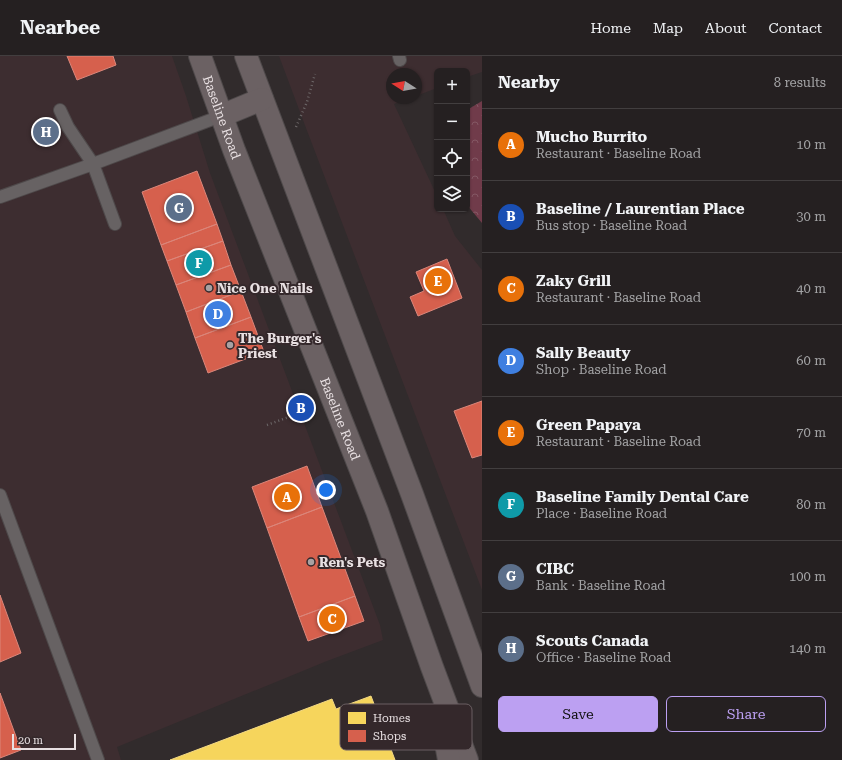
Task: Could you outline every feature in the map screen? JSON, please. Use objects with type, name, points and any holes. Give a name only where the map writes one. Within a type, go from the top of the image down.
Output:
[{"type":"main road","name":"Baseline Road","points":[[200,56],[221,116],[377,511],[446,704]]},
{"type":"main road","points":[[246,56],[409,487],[482,686]]},
{"type":"main road","points":[[221,116],[262,99]]},
{"type":"main road","points":[[432,667],[439,704]]},
{"type":"main road","points":[[447,750],[449,760]]},
{"type":"main road","name":"Baseline Road","points":[[463,750],[467,760]]},
{"type":"lane","points":[[60,110],[68,127],[93,164],[115,224]]},
{"type":"lane","points":[[0,197],[221,116]]},
{"type":"lane","points":[[0,495],[98,760]]},
{"type":"path","points":[[296,128],[307,102],[315,74]]},
{"type":"path","points":[[267,425],[305,411]]},
{"type":"shaded area","points":[[0,56],[172,56],[210,173],[380,625],[383,640],[327,661],[117,747],[121,760],[0,760]]},
{"type":"shaded area","points":[[279,56],[482,56],[482,72],[470,76],[470,68],[434,68],[434,89],[422,94],[422,68],[386,68],[386,104],[394,104],[434,190],[434,212],[444,212],[455,236],[482,270],[482,590]]},
{"type":"green space","points":[[482,101],[482,223],[470,209],[470,108]]},
{"type":"building: Homes","points":[[371,696],[374,704],[349,704]]},
{"type":"building: Homes","points":[[332,699],[336,709],[340,708],[340,750],[391,750],[395,760],[170,760]]},
{"type":"building: Shops","points":[[67,56],[113,56],[116,65],[77,80]]},
{"type":"building: Shops","points":[[197,171],[217,224],[161,245],[142,192]]},
{"type":"building: Shops","points":[[217,224],[223,241],[167,261],[161,245]]},
{"type":"building: Shops","points":[[223,241],[231,265],[176,285],[167,261]]},
{"type":"building: Shops","points":[[447,259],[462,298],[418,316],[410,297],[424,291],[416,272]]},
{"type":"building: Shops","name":"Nice One Nails","points":[[231,265],[241,291],[186,312],[176,285]]},
{"type":"building: Shops","points":[[241,291],[251,317],[195,338],[186,312]]},
{"type":"building: Shops","name":"The Burger's Priest","points":[[251,317],[264,352],[208,373],[195,338]]},
{"type":"building: Shops","points":[[482,401],[482,455],[472,458],[454,411]]},
{"type":"building: Shops","points":[[307,466],[322,507],[267,528],[252,487]]},
{"type":"building: Shops","name":"Ren's Pets","points":[[322,507],[355,596],[299,617],[267,528]]},
{"type":"building: Shops","points":[[0,595],[21,653],[0,662]]},
{"type":"building: Shops","points":[[355,596],[364,621],[308,641],[299,617]]},
{"type":"building: Shops","points":[[0,693],[21,750],[0,758]]},
{"type":"place","name":"Scouts Canada","points":[[46,132]]},
{"type":"place","name":"CIBC","points":[[179,208]]},
{"type":"place","name":"Baseline Family Dental Care","points":[[199,263]]},
{"type":"place","name":"Green Papaya","points":[[438,281]]},
{"type":"place","name":"Nice One Nails","points":[[209,288]]},
{"type":"place","name":"Sally Beauty","points":[[218,314]]},
{"type":"place","name":"The Burger's Priest","points":[[230,345]]},
{"type":"place","name":"Baseline / Laurentian Place","points":[[301,408]]},
{"type":"place","name":"Mucho Burrito","points":[[287,497]]},
{"type":"place","name":"Ren's Pets","points":[[311,562]]},
{"type":"place","name":"Zaky Grill","points":[[332,619]]}]
